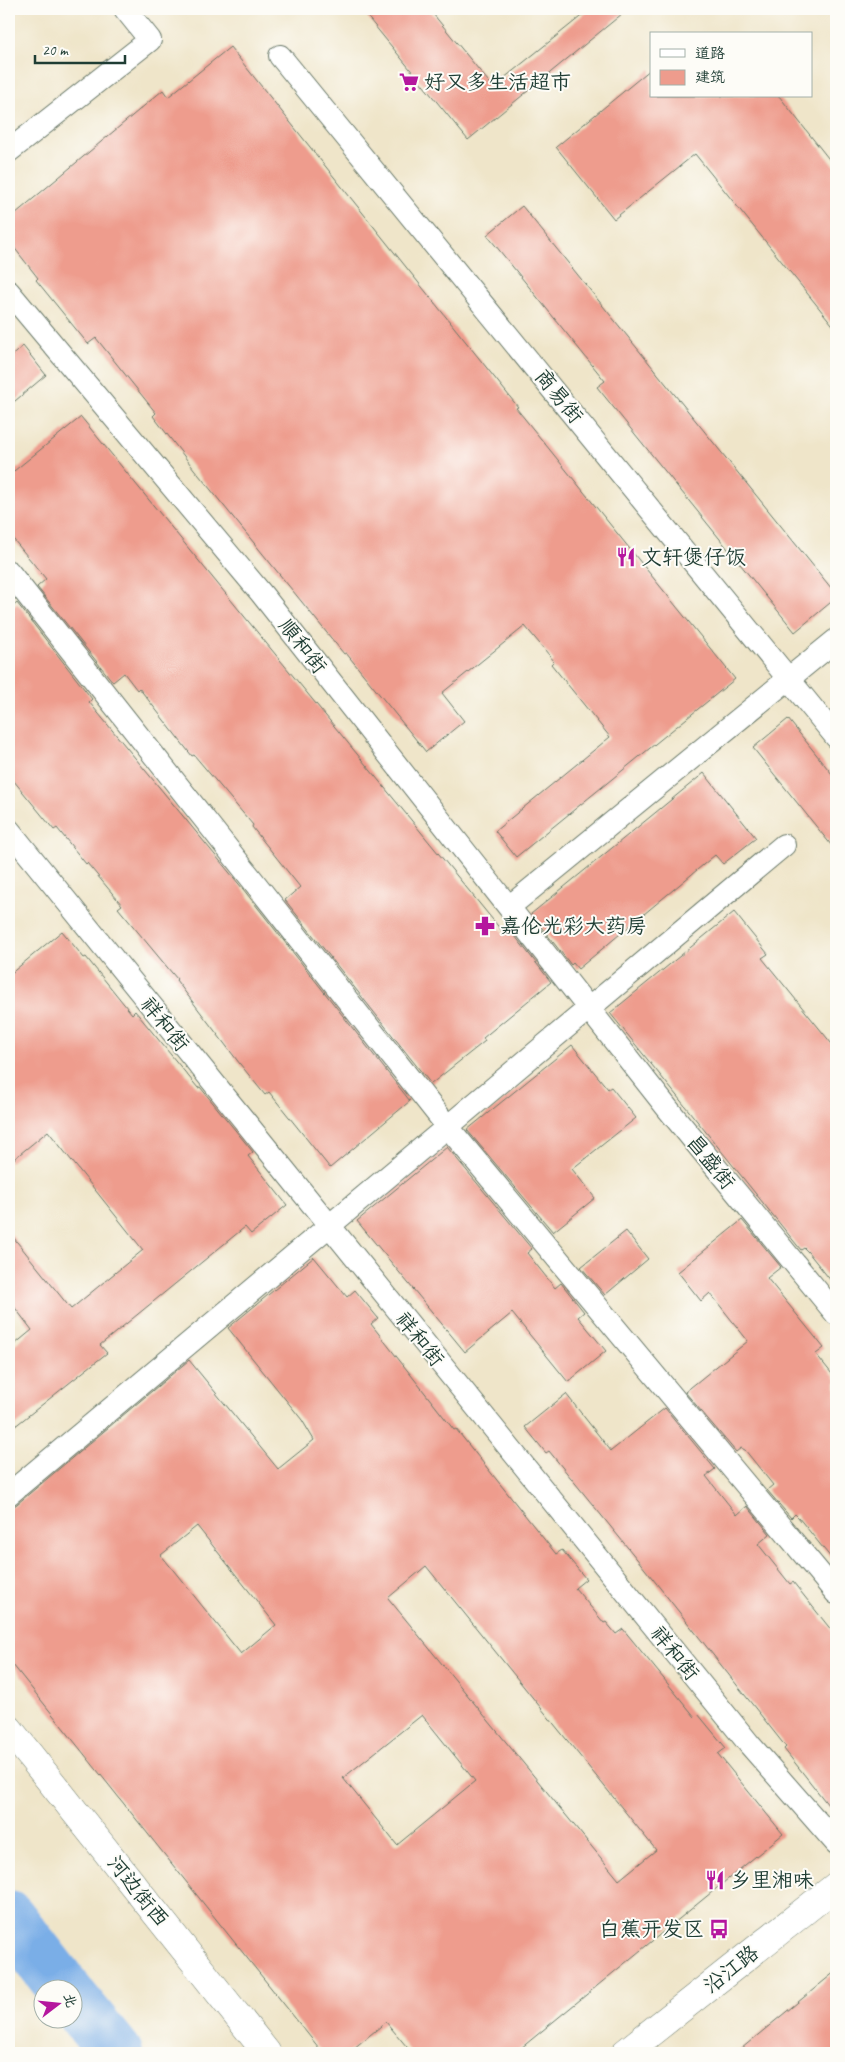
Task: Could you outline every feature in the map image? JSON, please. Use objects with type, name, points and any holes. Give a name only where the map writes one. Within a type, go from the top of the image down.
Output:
[{"type":"street","points":[[9,151],[150,40],[125,9]]},
{"type":"street","name":"商易街","points":[[280,56],[836,737]]},
{"type":"street","name":"順和街","points":[[9,292],[261,593],[589,1007]]},
{"type":"street","points":[[9,572],[447,1126],[836,1593]]},
{"type":"street","points":[[509,908],[836,640]]},
{"type":"street","name":"祥和街","points":[[9,830],[744,1737],[836,1843]]},
{"type":"street","points":[[9,1494],[784,845]]},
{"type":"street","name":"昌盛街","points":[[589,1007],[668,1109],[836,1314]]},
{"type":"street","name":"河边街西","points":[[9,1728],[267,2053]]},
{"type":"street","name":"沿江路","points":[[634,2051],[836,1886]]},
{"type":"building","points":[[361,9],[429,9],[493,87],[590,9],[628,9],[468,140]]},
{"type":"building","points":[[230,47],[518,407],[516,408],[735,679],[516,857],[495,831],[610,737],[551,664],[554,661],[525,626],[442,693],[464,721],[426,752],[194,469],[153,416],[156,413],[96,338],[88,344],[36,280],[38,278],[9,241],[9,219],[163,90],[168,97]]},
{"type":"building","points":[[650,70],[650,98],[781,98],[836,168],[836,329],[695,154],[614,219],[556,147]]},
{"type":"building","points":[[522,206],[836,594],[836,598],[795,632],[597,387],[605,381],[487,235]]},
{"type":"building","points":[[23,346],[46,375],[9,406],[9,358]]},
{"type":"building","points":[[81,417],[505,935],[511,931],[551,982],[483,1038],[485,1041],[431,1084],[285,900],[300,887],[252,827],[253,825],[194,755],[192,756],[139,688],[137,690],[124,673],[113,682],[37,587],[46,579],[9,534],[9,475]]},
{"type":"building","points":[[17,603],[92,699],[89,702],[243,889],[410,1101],[330,1168],[269,1092],[265,1095],[240,1064],[177,979],[118,908],[122,905],[57,828],[54,830],[9,775],[9,610]]},
{"type":"building","points":[[788,719],[836,779],[836,851],[753,748]]},
{"type":"building","points":[[704,773],[756,838],[723,864],[715,855],[578,969],[573,963],[571,965],[531,914]]},
{"type":"building","points":[[734,912],[768,954],[762,958],[836,1049],[836,1287],[808,1252],[804,1248],[801,1250],[610,1013]]},
{"type":"building","points":[[62,931],[84,958],[86,957],[132,1014],[135,1011],[198,1088],[200,1087],[253,1152],[248,1156],[287,1205],[251,1234],[245,1227],[100,1345],[107,1353],[9,1431],[9,1349],[32,1330],[9,1300],[9,1232],[71,1309],[143,1250],[48,1131],[9,1163],[9,975]]},
{"type":"building","points":[[572,1045],[608,1089],[611,1087],[636,1118],[572,1169],[595,1198],[553,1232],[467,1130]]},
{"type":"building","points":[[447,1147],[532,1249],[527,1253],[555,1288],[561,1283],[584,1312],[578,1317],[606,1351],[568,1382],[512,1313],[465,1352],[357,1221]]},
{"type":"building","points":[[742,1220],[781,1267],[767,1278],[824,1348],[816,1354],[836,1379],[836,1564],[798,1517],[795,1514],[791,1518],[767,1490],[773,1485],[745,1450],[741,1448],[736,1452],[685,1392],[748,1341],[710,1293],[701,1301],[678,1272]]},
{"type":"building","points":[[626,1231],[648,1259],[605,1295],[581,1267]]},
{"type":"building","points":[[314,1257],[347,1297],[355,1290],[378,1318],[371,1324],[454,1430],[456,1429],[556,1554],[562,1550],[586,1579],[575,1588],[604,1623],[606,1622],[616,1634],[623,1629],[695,1717],[698,1714],[726,1748],[718,1754],[783,1834],[515,2053],[412,2053],[386,2022],[348,2053],[323,2053],[9,1660],[9,1509],[189,1360],[278,1469],[314,1440],[302,1420],[228,1328]],"holes":[[[197,1526],[276,1625],[241,1654],[161,1555]],[[426,1566],[656,1850],[619,1880],[388,1598]],[[422,1715],[475,1781],[397,1845],[343,1778]]]},
{"type":"building","points":[[566,1394],[611,1451],[665,1408],[715,1469],[706,1476],[737,1515],[747,1506],[770,1534],[758,1544],[790,1584],[793,1582],[836,1636],[836,1815],[784,1749],[786,1747],[641,1564],[549,1451],[546,1453],[525,1427]]},
{"type":"building","points":[[836,1971],[836,2053],[736,2053],[803,1998]]},
{"type":"waterway","points":[[9,1918],[57,1980]]},
{"type":"waterway","points":[[82,2011],[116,2053]]},
{"type":"place","name":"好又多生活超市","points":[[409,82]]},
{"type":"place","name":"文轩煲仔饭","points":[[626,557]]},
{"type":"place","name":"嘉伦光彩大药房","points":[[485,926]]},
{"type":"place","name":"乡里湘味","points":[[715,1880]]},
{"type":"place","name":"白蕉开发区","points":[[719,1929]]}]
